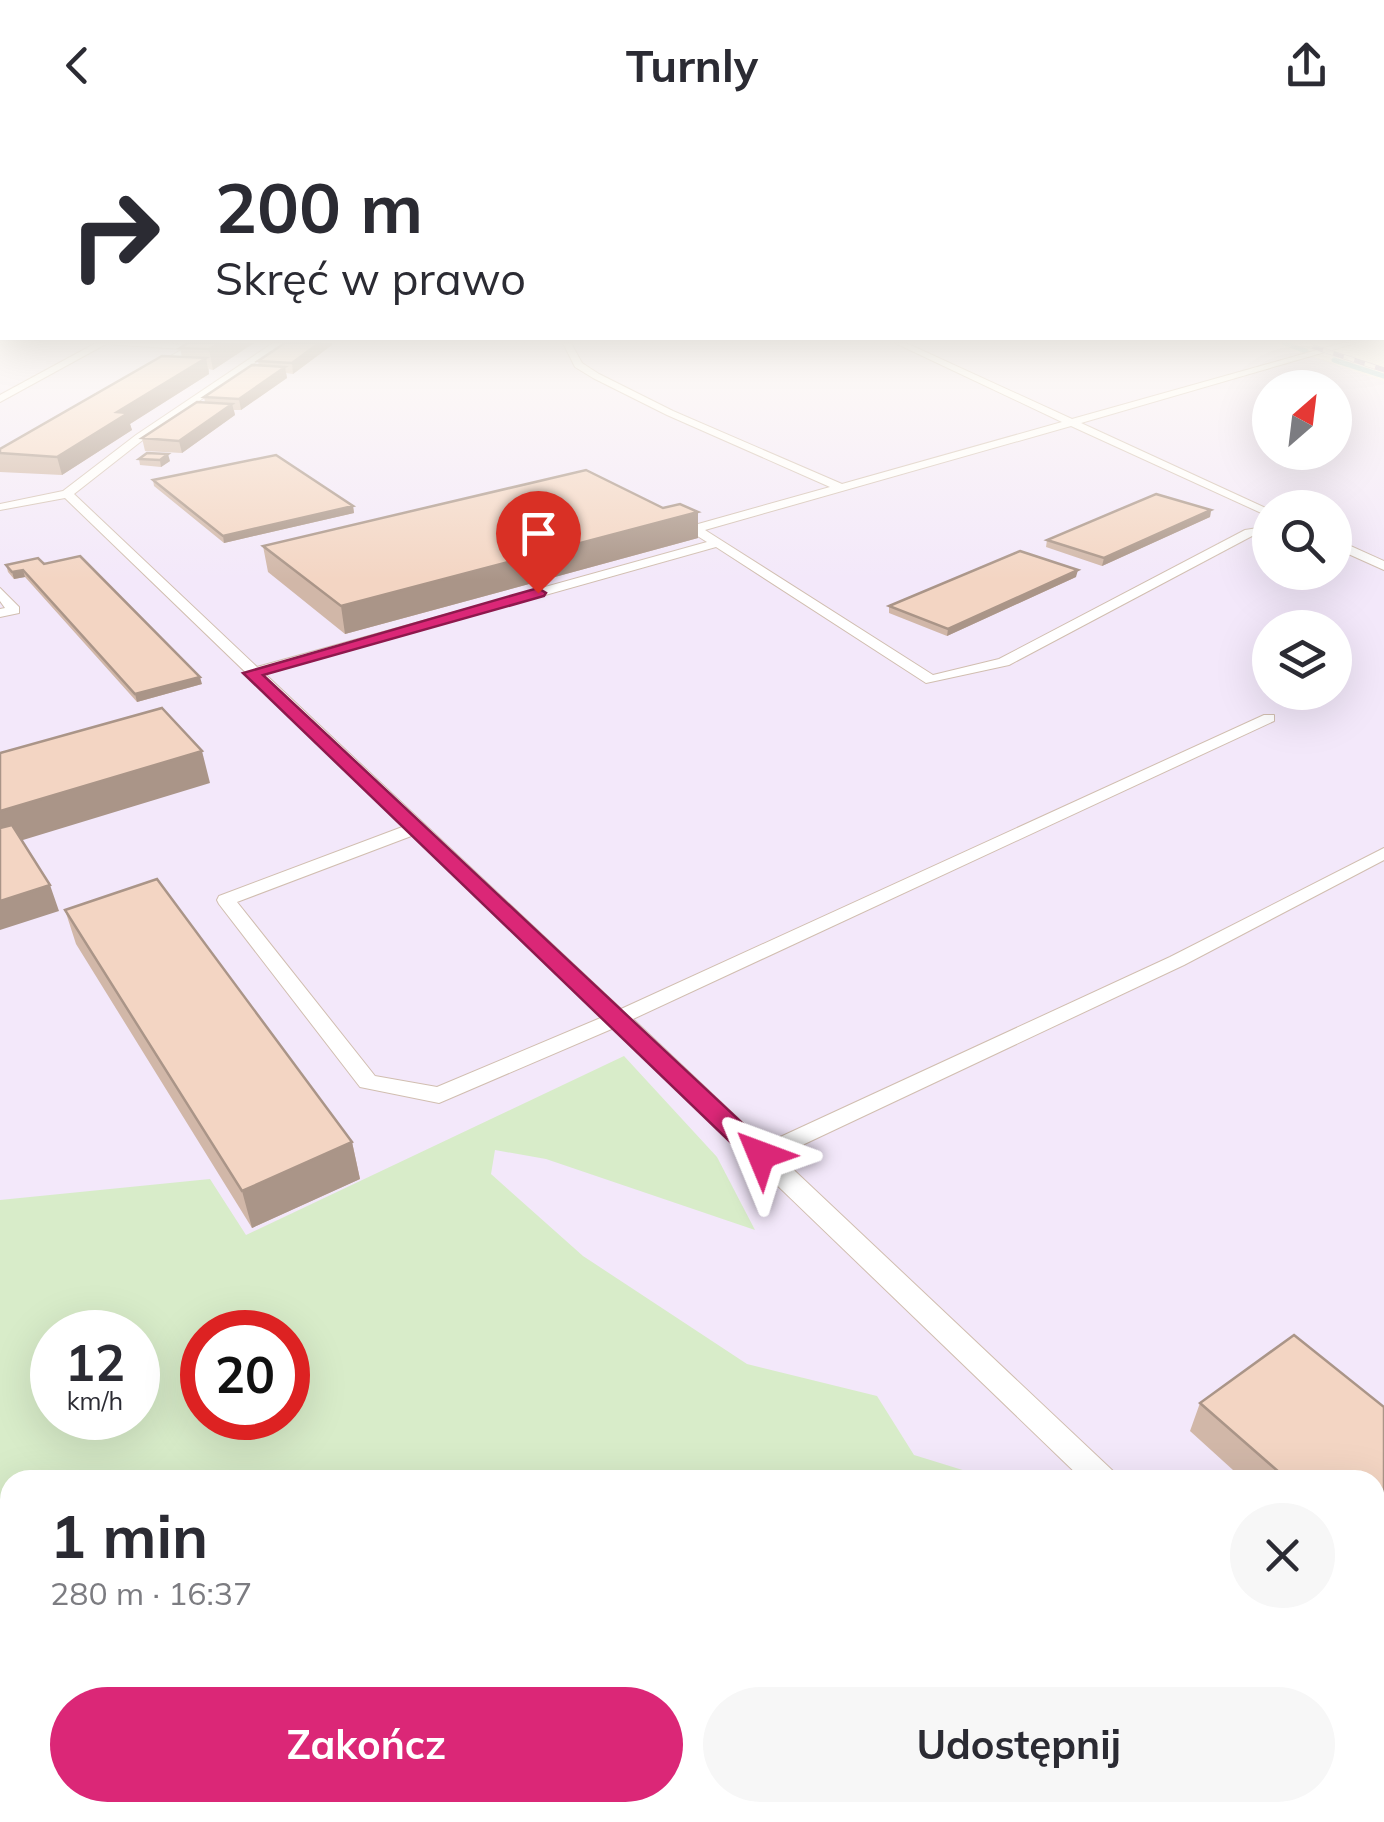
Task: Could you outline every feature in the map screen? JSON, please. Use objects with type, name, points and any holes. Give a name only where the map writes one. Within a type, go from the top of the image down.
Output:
[{"type":"lane","points":[[0,507],[67,494],[162,422]]},
{"type":"lane","points":[[692,422],[839,486]]},
{"type":"lane","points":[[1076,422],[694,529],[931,680],[1004,662],[1252,533]]},
{"type":"lane","points":[[1072,423],[1252,506]]},
{"type":"lane","points":[[67,494],[1092,1470]]},
{"type":"lane","points":[[251,673],[718,543]]},
{"type":"lane","points":[[1352,552],[1384,566]]},
{"type":"lane","points":[[0,592],[14,610],[0,613]]},
{"type":"lane","points":[[416,828],[226,900],[368,1082],[438,1095],[715,976],[1269,718]]},
{"type":"lane","points":[[761,1155],[1177,961],[1384,853]]},
{"type":"shaded area","points":[[0,422],[1252,422],[1252,470],[1352,470],[1352,422],[1384,422],[1384,1470],[829,1470],[310,1337],[310,1310],[203,1310],[0,1258]]},
{"type":"green space","points":[[624,1056],[717,1157],[755,1230],[546,1159],[495,1150],[491,1174],[583,1256],[747,1364],[877,1396],[914,1455],[963,1470],[0,1470],[0,1200],[210,1179],[246,1235]]},
{"type":"building","points":[[47,422],[114,422],[57,457],[0,453],[0,449]]},
{"type":"building","points":[[167,422],[206,422],[179,441],[142,438]]},
{"type":"building","points":[[147,453],[168,454],[160,460],[139,459]]},
{"type":"building","points":[[276,455],[353,506],[223,536],[153,480]]},
{"type":"building","points":[[586,470],[663,508],[680,504],[698,512],[341,606],[263,546]]},
{"type":"building","points":[[1156,494],[1211,510],[1104,558],[1047,540]]},
{"type":"building","points":[[1020,551],[1078,570],[948,629],[889,606]]},
{"type":"building","points":[[80,556],[200,677],[135,694],[23,570],[12,572],[6,565],[38,558],[44,564]]},
{"type":"building","points":[[162,708],[202,751],[0,811],[0,753]]},
{"type":"building","points":[[12,825],[50,885],[0,901],[0,828]]},
{"type":"building","points":[[157,879],[352,1142],[242,1191],[65,910]]},
{"type":"building","points":[[1294,1335],[1384,1407],[1384,1470],[1277,1470],[1200,1403]]},
{"type":"route","points":[[538,593],[251,673],[761,1155]]}]
